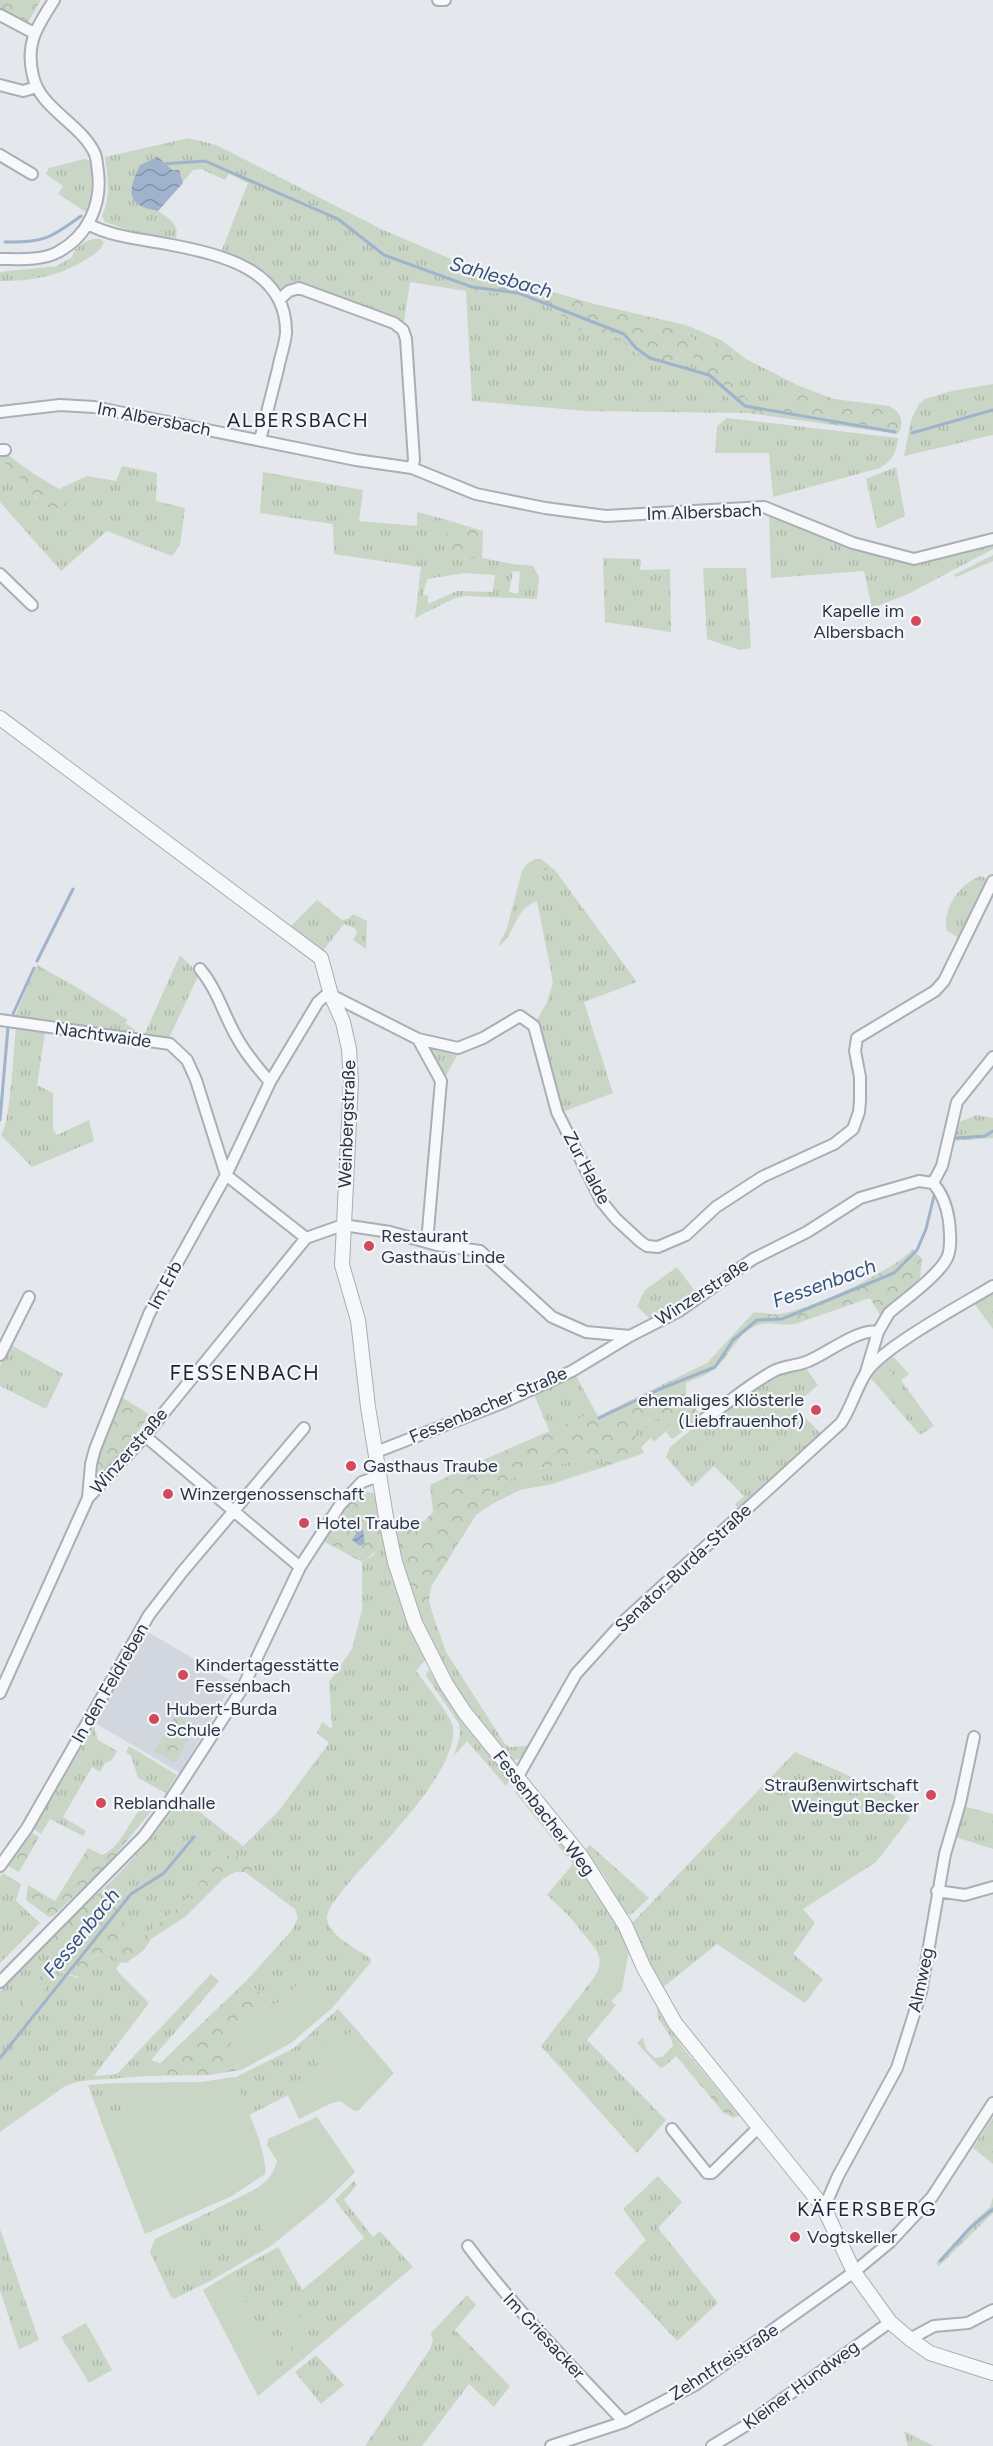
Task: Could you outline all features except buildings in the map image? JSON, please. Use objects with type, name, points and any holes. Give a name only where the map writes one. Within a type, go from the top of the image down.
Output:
[{"type":"street","points":[[0,259],[32,258],[57,253],[80,237],[96,207],[100,187],[95,155],[85,139],[50,104],[37,87],[33,77],[30,45],[34,33],[54,0]]},
{"type":"street","points":[[438,0],[445,0]]},
{"type":"street","points":[[0,15],[34,33]]},
{"type":"street","points":[[0,85],[22,91],[37,87]]},
{"type":"street","points":[[0,155],[32,174]]},
{"type":"street","points":[[88,224],[113,234],[212,254],[255,272],[272,287],[280,299],[284,312],[286,335],[260,440]]},
{"type":"street","points":[[280,299],[289,291],[299,288],[394,323],[403,330],[406,339],[414,460],[412,468]]},
{"type":"street","name":"Im Albersbach","points":[[0,412],[60,405],[94,407],[356,460],[412,468],[476,494],[545,508],[606,516],[764,507],[853,543],[914,559],[993,539]]},
{"type":"street","points":[[0,574],[32,605]]},
{"type":"street","name":"Weinbergstraße","points":[[0,718],[321,958],[331,995],[343,1022],[349,1049],[351,1081],[342,1265],[358,1320],[379,1476]]},
{"type":"street","name":"Zur Halde","points":[[331,995],[418,1039],[458,1048],[483,1038],[512,1019],[520,1016],[526,1018],[534,1026],[557,1112],[602,1202],[616,1219],[648,1246],[658,1247],[686,1235],[716,1207],[762,1177],[834,1144],[853,1129],[859,1112],[860,1077],[855,1051],[856,1038],[935,991],[944,981],[993,881]]},
{"type":"street","points":[[200,969],[210,981],[235,1036],[270,1082]]},
{"type":"street","name":"Im Erb","points":[[88,1498],[91,1464],[95,1449],[149,1314],[226,1175],[270,1082],[318,1002],[325,996],[331,995]]},
{"type":"street","name":"Nachtwaide","points":[[0,1020],[170,1044],[187,1060],[196,1080],[226,1175]]},
{"type":"street","points":[[418,1039],[441,1082],[427,1242]]},
{"type":"street","points":[[878,1332],[889,1313],[939,1269],[948,1257],[950,1236],[947,1209],[940,1192],[933,1183],[942,1166],[957,1102],[993,1057]]},
{"type":"street","points":[[226,1175],[306,1238],[343,1225],[390,1232],[427,1242],[480,1251],[552,1317],[586,1332],[630,1336]]},
{"type":"street","name":"Winzerstraße","points":[[630,1336],[679,1311],[753,1259],[807,1232],[860,1198],[919,1181],[933,1183]]},
{"type":"street","name":"Winzerstraße","points":[[0,1693],[88,1498],[145,1436],[306,1238]]},
{"type":"street","name":"Senator-Burda-Straße","points":[[866,1372],[890,1350],[993,1286]]},
{"type":"street","points":[[0,1355],[29,1298]]},
{"type":"street","points":[[704,1419],[773,1371],[804,1363],[856,1336],[871,1331],[878,1332],[890,1350]]},
{"type":"street","name":"Senator-Burda-Straße","points":[[517,1778],[576,1674],[623,1622],[841,1423],[851,1407],[866,1372],[878,1332]]},
{"type":"street","name":"Fessenbacher Straße","points":[[375,1452],[519,1395],[572,1371],[630,1336]]},
{"type":"street","name":"In den Feldreben","points":[[0,1866],[27,1828],[149,1615],[304,1428]]},
{"type":"street","points":[[145,1436],[300,1567]]},
{"type":"street","points":[[0,1982],[144,1836],[169,1802],[242,1689],[300,1567],[339,1505],[362,1482],[379,1476]]},
{"type":"street","name":"Fessenbacher Weg","points":[[379,1476],[396,1562],[415,1623],[446,1684],[517,1778],[581,1856],[625,1925],[644,1968],[675,2023],[824,2208],[854,2272],[890,2322],[930,2353],[993,2373]]},
{"type":"street","name":"Almweg","points":[[824,2208],[838,2176],[897,2068],[921,1992],[938,1891],[974,1737]]},
{"type":"street","points":[[938,1891],[965,1894],[993,1887]]},
{"type":"street","name":"Zehntfreistraße","points":[[551,2446],[624,2422],[695,2385],[854,2272],[890,2242],[932,2197],[993,2103]]},
{"type":"street","points":[[672,2129],[707,2173],[712,2173],[758,2128]]},
{"type":"street","name":"Im Griesacker","points":[[468,2246],[500,2288],[544,2338],[624,2422]]},
{"type":"street","points":[[910,2339],[934,2325],[969,2323],[993,2310]]},
{"type":"street","name":"Kleiner Hundweg","points":[[712,2446],[745,2426],[890,2322]]},
{"type":"shaded area","name":"Hubert-Burda Schule","points":[[148,1632],[233,1682],[180,1773],[95,1723]]},
{"type":"green space","points":[[0,0],[41,0],[26,26],[0,10]]},
{"type":"green space","points":[[189,138],[216,145],[381,229],[477,270],[474,291],[516,294],[554,309],[580,330],[620,338],[635,353],[672,364],[683,350],[702,364],[719,390],[747,413],[587,411],[472,401],[466,291],[410,282],[404,322],[293,282],[291,285],[280,288],[264,272],[222,250],[248,183],[229,174],[225,180],[201,169],[193,170],[158,211],[175,225],[176,238],[131,231],[105,222],[102,216],[107,201],[108,186],[105,157]]},
{"type":"green space","points":[[85,159],[90,161],[91,181],[91,193],[86,212],[58,194],[63,186],[46,174],[49,168]]},
{"type":"green space","points":[[93,239],[100,239],[104,242],[93,255],[63,271],[43,277],[0,281],[0,272],[57,266],[72,257],[80,245]]},
{"type":"green space","points":[[477,270],[598,305],[686,325],[689,335],[704,349],[721,340],[746,359],[729,379],[747,399],[786,409],[797,385],[834,399],[889,406],[901,418],[900,430],[898,434],[747,413],[719,390],[702,364],[683,350],[672,364],[656,366],[635,353],[620,338],[580,330],[554,309],[516,294],[473,291]]},
{"type":"green space","points":[[686,325],[721,340],[704,349],[689,335]]},
{"type":"green space","points":[[746,359],[797,385],[786,409],[747,399],[729,379]]},
{"type":"green space","points":[[993,384],[993,435],[904,456],[911,420],[919,404],[925,399],[952,391]]},
{"type":"green space","points":[[727,418],[898,438],[893,456],[880,468],[773,497],[769,453],[715,453],[717,426]]},
{"type":"green space","points":[[5,453],[34,474],[32,477],[69,499],[60,507],[51,508],[43,503],[9,467],[0,462],[0,454]]},
{"type":"green space","points":[[0,462],[6,464],[22,478],[37,501],[31,477],[34,474],[59,489],[87,476],[116,481],[122,466],[157,473],[156,501],[185,508],[180,545],[172,556],[107,531],[61,571],[0,502]]},
{"type":"green space","points":[[896,467],[905,516],[877,529],[866,479]]},
{"type":"green space","points":[[263,472],[363,490],[359,521],[417,526],[417,512],[447,520],[447,559],[482,558],[533,566],[539,577],[537,599],[465,596],[455,598],[415,618],[421,567],[334,554],[333,524],[260,513]],"holes":[[[513,571],[520,572],[518,594],[509,592]],[[464,573],[495,575],[493,592],[457,591],[428,604],[428,596],[423,595],[427,579]]]},
{"type":"green space","points":[[769,513],[914,561],[993,542],[993,549],[908,594],[872,608],[864,571],[771,578]]},
{"type":"green space","points":[[447,520],[483,531],[482,558],[446,559]]},
{"type":"green space","points":[[993,555],[993,561],[956,577],[954,575]]},
{"type":"green space","points":[[603,558],[641,559],[640,570],[670,569],[671,632],[605,622]]},
{"type":"green space","points":[[703,568],[746,568],[751,648],[740,650],[707,639]]},
{"type":"green space","points":[[541,859],[551,867],[531,876],[528,863]]},
{"type":"green space","points":[[528,863],[531,876],[551,867],[554,869],[637,982],[584,1002],[613,1093],[560,1113],[536,1022],[547,1002],[553,982],[537,901],[523,911],[504,942],[498,946],[507,928],[522,871]]},
{"type":"green space","points":[[981,876],[990,880],[963,940],[947,931],[947,915],[959,891],[973,879]]},
{"type":"green space","points":[[317,900],[342,920],[348,919],[353,914],[367,921],[366,949],[353,940],[357,933],[355,928],[344,924],[322,952],[288,929]]},
{"type":"green space","points":[[180,955],[199,974],[169,1038],[148,1037],[145,1033]]},
{"type":"green space","points":[[37,965],[128,1020],[125,1023],[135,1030],[134,1035],[14,1018]]},
{"type":"green space","points":[[16,1029],[45,1033],[37,1085],[53,1093],[53,1129],[57,1135],[89,1120],[94,1141],[32,1167],[1,1135],[7,1116]]},
{"type":"green space","points":[[429,1047],[459,1051],[444,1080],[428,1050]]},
{"type":"green space","points":[[976,1115],[993,1118],[993,1128],[952,1137],[955,1124]]},
{"type":"green space","points":[[993,1128],[993,1138],[952,1141],[952,1137]]},
{"type":"green space","points":[[913,1249],[922,1259],[920,1279],[881,1317],[870,1298],[795,1324],[772,1323],[751,1328],[736,1342],[716,1368],[686,1383],[686,1394],[701,1417],[673,1439],[666,1432],[674,1424],[658,1419],[647,1421],[635,1434],[644,1453],[607,1466],[600,1455],[538,1469],[494,1485],[490,1491],[492,1504],[476,1515],[431,1587],[429,1600],[432,1612],[419,1620],[393,1528],[424,1521],[433,1512],[430,1485],[595,1411],[598,1416],[707,1363],[753,1313],[780,1314],[811,1305],[870,1278]]},
{"type":"green space","points":[[677,1267],[697,1294],[682,1305],[650,1319],[637,1306],[645,1290]]},
{"type":"green space","points":[[993,1292],[993,1329],[973,1302]]},
{"type":"green space","points":[[11,1345],[63,1374],[46,1409],[0,1386],[0,1366]]},
{"type":"green space","points":[[891,1354],[909,1374],[901,1380],[934,1426],[920,1435],[882,1391],[896,1379],[881,1362]]},
{"type":"green space","points":[[881,1362],[896,1379],[882,1391],[869,1376]]},
{"type":"green space","points":[[804,1366],[818,1385],[794,1406],[823,1436],[739,1510],[735,1504],[744,1496],[714,1466],[692,1487],[666,1457],[670,1447],[703,1420],[768,1377]]},
{"type":"green space","points":[[575,1374],[595,1411],[550,1432],[534,1395]]},
{"type":"green space","points":[[120,1396],[150,1415],[109,1470],[102,1474],[95,1470],[95,1456]]},
{"type":"green space","points":[[664,1418],[674,1424],[654,1442],[651,1438],[641,1447],[634,1434],[637,1430],[647,1422]]},
{"type":"green space","points":[[600,1455],[607,1466],[552,1484],[520,1490],[492,1504],[490,1490],[494,1485],[538,1469]]},
{"type":"green space","points":[[363,1490],[374,1494],[380,1513],[382,1532],[377,1549],[362,1562],[323,1541],[339,1514]]},
{"type":"green space","points":[[384,1532],[409,1627],[426,1659],[416,1671],[452,1723],[449,1752],[435,1780],[414,1808],[331,1906],[327,1919],[333,1931],[344,1942],[370,1958],[371,1962],[332,2008],[303,1980],[275,2005],[246,1981],[292,1930],[298,1918],[295,1909],[249,1875],[254,1868],[208,1868],[192,1895],[144,1936],[136,1940],[125,1927],[114,1889],[110,1883],[150,1840],[182,1798],[243,1846],[277,1813],[329,1743],[317,1733],[322,1722],[332,1729],[329,1682],[352,1649],[362,1610],[362,1562],[373,1556]]},
{"type":"green space","points":[[432,1612],[446,1652],[505,1744],[509,1747],[528,1746],[529,1749],[521,1758],[509,1759],[457,1694],[419,1620]]},
{"type":"green space","points":[[429,1670],[473,1734],[511,1778],[506,1786],[467,1741],[454,1756],[460,1736],[459,1724],[427,1677]]},
{"type":"green space","points":[[176,1715],[196,1727],[175,1763],[154,1751]]},
{"type":"green space","points":[[94,1726],[98,1740],[117,1751],[100,1772],[92,1767],[63,1817],[86,1831],[83,1836],[50,1819],[41,1834],[34,1829]]},
{"type":"green space","points":[[129,1746],[177,1775],[166,1793],[138,1778],[131,1756],[126,1752]]},
{"type":"green space","points":[[795,1752],[895,1796],[910,1818],[876,1862],[803,1909],[815,1923],[793,1954],[823,1979],[805,2003],[717,1944],[661,1989],[632,1923]]},
{"type":"green space","points":[[514,1791],[521,1792],[576,1860],[606,1902],[624,1940],[595,1948],[569,1916],[547,1895],[573,1864]]},
{"type":"green space","points":[[156,1797],[158,1803],[107,1865],[53,1916],[49,1917],[26,1900],[28,1885],[55,1901],[88,1848],[102,1855],[110,1850],[140,1809]]},
{"type":"green space","points":[[963,1806],[993,1814],[993,1849],[952,1836]]},
{"type":"green space","points":[[32,1833],[39,1837],[19,1872],[8,1866]]},
{"type":"green space","points":[[590,1845],[649,1898],[631,1915],[625,1913],[603,1874],[584,1852]]},
{"type":"green space","points":[[221,1855],[249,1858],[254,1868],[249,1875],[245,1872],[235,1872],[223,1879],[185,1917],[151,1939],[144,1950],[126,1963],[121,1962],[110,1953],[100,1954],[91,1958],[90,1972],[83,1978],[56,1971],[30,2009],[23,2003],[51,1960],[49,1951],[44,1945],[53,1933],[110,1883],[124,1909],[123,1919],[126,1926],[136,1940],[144,1936],[192,1895],[208,1868]]},
{"type":"green space","points":[[3,1873],[21,1884],[16,1901],[40,1923],[0,1963],[0,1877]]},
{"type":"green space","points":[[624,1940],[629,1950],[622,1990],[611,2001],[590,1983],[600,1962],[595,1948]]},
{"type":"green space","points":[[44,1945],[49,1951],[51,1960],[23,2003],[30,2008],[56,1971],[78,1978],[90,1972],[91,1958],[110,1953],[121,1962],[116,1968],[119,1973],[149,2003],[94,2076],[117,2074],[211,1974],[219,1981],[151,2060],[161,2064],[147,2076],[81,2081],[65,2086],[0,2132],[0,1991]]},
{"type":"green space","points":[[303,1980],[332,2008],[291,2043],[241,2070],[223,2053],[270,2001],[275,2005]]},
{"type":"green space","points":[[246,1981],[270,2001],[223,2053],[241,2070],[209,2075],[147,2076]]},
{"type":"green space","points":[[590,1983],[616,2005],[587,2040],[666,2120],[637,2153],[541,2046]]},
{"type":"green space","points":[[657,2008],[684,2049],[660,2068],[637,2043],[643,2037],[646,2049],[655,2058],[662,2057],[673,2046],[659,2018]]},
{"type":"green space","points":[[338,2009],[356,2029],[313,2056],[327,2075],[249,2115],[234,2078],[294,2048]]},
{"type":"green space","points":[[356,2029],[394,2073],[359,2110],[354,2111],[340,2101],[299,2119],[288,2095],[327,2075],[312,2056]]},
{"type":"green space","points":[[684,2049],[739,2115],[733,2118],[723,2112],[676,2056]]},
{"type":"green space","points":[[234,2077],[259,2139],[265,2174],[232,2196],[145,2234],[106,2134],[129,2126],[117,2083],[201,2082]]},
{"type":"green space","points":[[117,2083],[129,2126],[106,2134],[88,2085]]},
{"type":"green space","points":[[317,2117],[355,2172],[325,2202],[271,2246],[246,2194],[266,2181],[275,2167],[277,2161],[267,2145],[268,2139]]},
{"type":"green space","points":[[993,2119],[993,2164],[973,2148]]},
{"type":"green space","points":[[658,2176],[682,2202],[658,2228],[718,2303],[677,2341],[614,2273],[646,2240],[623,2209]]},
{"type":"green space","points":[[354,2181],[357,2185],[344,2200],[373,2237],[380,2231],[413,2267],[316,2348],[291,2302],[270,2314],[301,2361],[282,2376],[231,2273],[278,2247],[302,2290],[364,2238],[335,2200]]},
{"type":"green space","points":[[246,2194],[271,2246],[174,2299],[150,2252],[155,2239]]},
{"type":"green space","points":[[993,2197],[993,2213],[939,2266],[936,2263],[990,2207]]},
{"type":"green space","points":[[0,2229],[39,2340],[19,2349],[0,2290]]},
{"type":"green space","points":[[186,2231],[201,2261],[176,2272],[163,2241]]},
{"type":"green space","points":[[231,2273],[282,2376],[258,2396],[203,2290]]},
{"type":"green space","points":[[467,2295],[476,2305],[455,2330],[510,2386],[494,2407],[469,2384],[422,2446],[365,2446],[430,2349],[433,2341],[431,2333]]},
{"type":"green space","points":[[291,2301],[316,2348],[301,2361],[270,2314]]},
{"type":"green space","points":[[86,2323],[112,2370],[89,2383],[61,2337]]},
{"type":"green space","points":[[316,2355],[344,2385],[321,2404],[295,2372]]},
{"type":"green space","points":[[904,2431],[934,2446],[908,2446]]},
{"type":"water","points":[[158,157],[172,170],[179,170],[183,183],[158,211],[135,201],[132,190],[140,165]]},
{"type":"water","points":[[359,1529],[363,1530],[365,1543],[360,1546],[352,1540]]},
{"type":"waterway","name":"Sahlesbach","points":[[163,164],[205,161],[338,219],[384,255],[472,287],[518,293],[624,334],[636,348],[650,358],[709,375],[745,406],[895,432]]},
{"type":"waterway","name":"Sahlesbach","points":[[5,242],[46,238],[81,216]]},
{"type":"waterway","name":"Sahlesbach","points":[[912,433],[993,410]]},
{"type":"waterway","points":[[37,961],[73,889]]},
{"type":"waterway","points":[[13,1014],[34,968]]},
{"type":"waterway","points":[[0,1120],[8,1027]]},
{"type":"waterway","name":"Fessenbach","points":[[956,1138],[985,1136],[993,1131]]},
{"type":"waterway","name":"Fessenbach","points":[[599,1418],[660,1389],[715,1367],[733,1340],[757,1320],[782,1319],[894,1273],[917,1250],[926,1229],[934,1196]]},
{"type":"waterway","name":"Fessenbach","points":[[0,2058],[131,1894],[164,1873],[194,1837]]},
{"type":"waterway","points":[[940,2261],[970,2228],[993,2209]]},
{"type":"place","name":"Kapelle im Albersbach","points":[[916,621]]},
{"type":"place","name":"Restaurant Gasthaus Linde","points":[[369,1246]]},
{"type":"place","name":"ehemaliges Klösterle (Liebfrauenhof)","points":[[816,1410]]},
{"type":"place","name":"Gasthaus Traube","points":[[351,1466]]},
{"type":"place","name":"Winzergenossenschaft","points":[[168,1494]]},
{"type":"place","name":"Hotel Traube","points":[[304,1523]]},
{"type":"place","name":"Kindertagesstätte Fessenbach","points":[[183,1675]]},
{"type":"place","name":"Hubert-Burda Schule","points":[[154,1719]]},
{"type":"place","name":"Straußenwirtschaft Weingut Becker","points":[[931,1795]]},
{"type":"place","name":"Reblandhalle","points":[[101,1803]]},
{"type":"place","name":"Vogtskeller","points":[[795,2237]]},
{"type":"district","name":"ALBERSBACH","points":[[298,420]]},
{"type":"district","name":"FESSENBACH","points":[[245,1372]]},
{"type":"district","name":"KÄFERSBERG","points":[[867,2209]]}]
